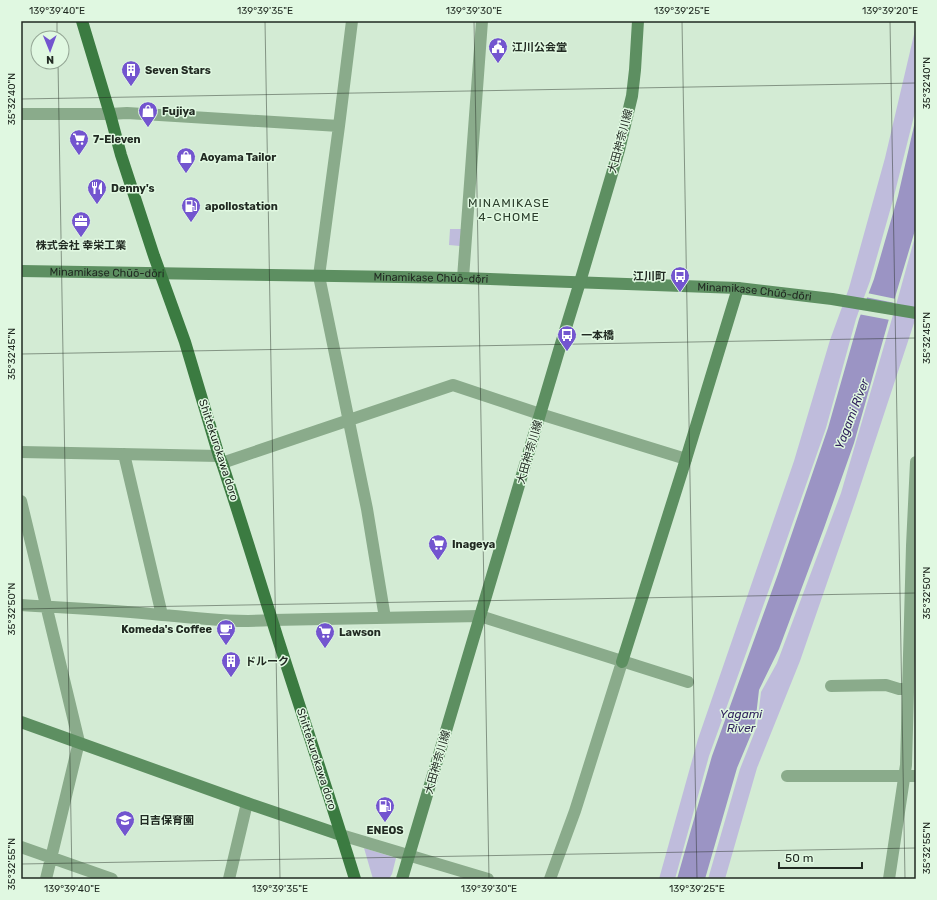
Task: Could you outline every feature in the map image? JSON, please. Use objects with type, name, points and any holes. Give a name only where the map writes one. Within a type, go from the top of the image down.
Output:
[{"type":"main road","name":"Shittekurokawa doro","points":[[82,21],[121,155],[185,342],[354,879]]},
{"type":"street","points":[[352,21],[319,276],[367,509],[385,618]]},
{"type":"street","points":[[463,278],[482,21]]},
{"type":"street","name":"大田神奈川線","points":[[402,879],[619,150],[632,96],[638,21]]},
{"type":"street","points":[[21,114],[110,114],[127,112],[339,126]]},
{"type":"street","name":"Minamikase Chūō-dōri","points":[[21,271],[160,272],[463,278],[738,288],[801,295],[916,313]]},
{"type":"street","points":[[550,879],[575,812],[738,288]]},
{"type":"street","points":[[21,452],[124,454],[221,459],[349,420],[453,385],[540,414],[686,459]]},
{"type":"street","points":[[124,454],[162,615]]},
{"type":"street","points":[[890,879],[911,776],[908,689],[912,533],[916,462]]},
{"type":"street","points":[[21,501],[79,742],[46,879]]},
{"type":"street","points":[[21,605],[256,622],[272,620],[480,616],[688,682]]},
{"type":"street","points":[[831,686],[886,685],[899,689],[908,689]]},
{"type":"street","points":[[21,722],[341,835],[488,879]]},
{"type":"street","points":[[787,776],[911,776]]},
{"type":"street","points":[[229,879],[247,803]]},
{"type":"street","points":[[21,847],[112,879]]},
{"type":"shaded area","points":[[916,26],[916,108],[893,200],[870,281],[856,319],[826,428],[709,756],[675,879],[659,879],[698,739],[794,461],[830,340],[849,288],[885,158]]},
{"type":"shaded area","points":[[450,229],[461,229],[460,246],[449,245]]},
{"type":"shaded area","points":[[916,233],[916,317],[856,499],[800,661],[757,768],[725,879],[708,879],[740,769],[757,726],[761,692],[777,663],[841,493]]},
{"type":"shaded area","points":[[364,848],[396,858],[392,874],[389,879],[373,879]]},
{"type":"water","name":"Yagami River","points":[[916,117],[916,227],[854,443],[779,649],[759,690],[755,725],[737,768],[705,879],[677,879],[712,756],[778,574],[828,428],[859,319],[874,279],[898,196]]},
{"type":"pier","points":[[867,293],[896,299],[895,303],[865,297]]},
{"type":"pier","points":[[864,299],[895,304],[890,320],[858,314]]},
{"type":"place","name":"江川公会堂","points":[[498,64]]},
{"type":"place","name":"Seven Stars","points":[[131,87]]},
{"type":"place","name":"Fujiya","points":[[148,128]]},
{"type":"place","name":"7-Eleven","points":[[79,156]]},
{"type":"place","name":"Aoyama Tailor","points":[[186,174]]},
{"type":"place","name":"Denny's","points":[[97,205]]},
{"type":"place","name":"apollostation","points":[[191,223]]},
{"type":"place","name":"株式会社 幸栄工業","points":[[81,238]]},
{"type":"place","name":"江川町","points":[[680,293]]},
{"type":"place","name":"一本橋","points":[[567,352]]},
{"type":"place","name":"Inageya","points":[[438,561]]},
{"type":"place","name":"Komeda's Coffee","points":[[226,646]]},
{"type":"place","name":"Lawson","points":[[325,649]]},
{"type":"place","name":"ドルーク","points":[[231,678]]},
{"type":"place","name":"ENEOS","points":[[385,823]]},
{"type":"place","name":"日吉保育園","points":[[125,837]]},
{"type":"district","name":"MINAMIKASE 4-CHOME","points":[[509,210]]}]
